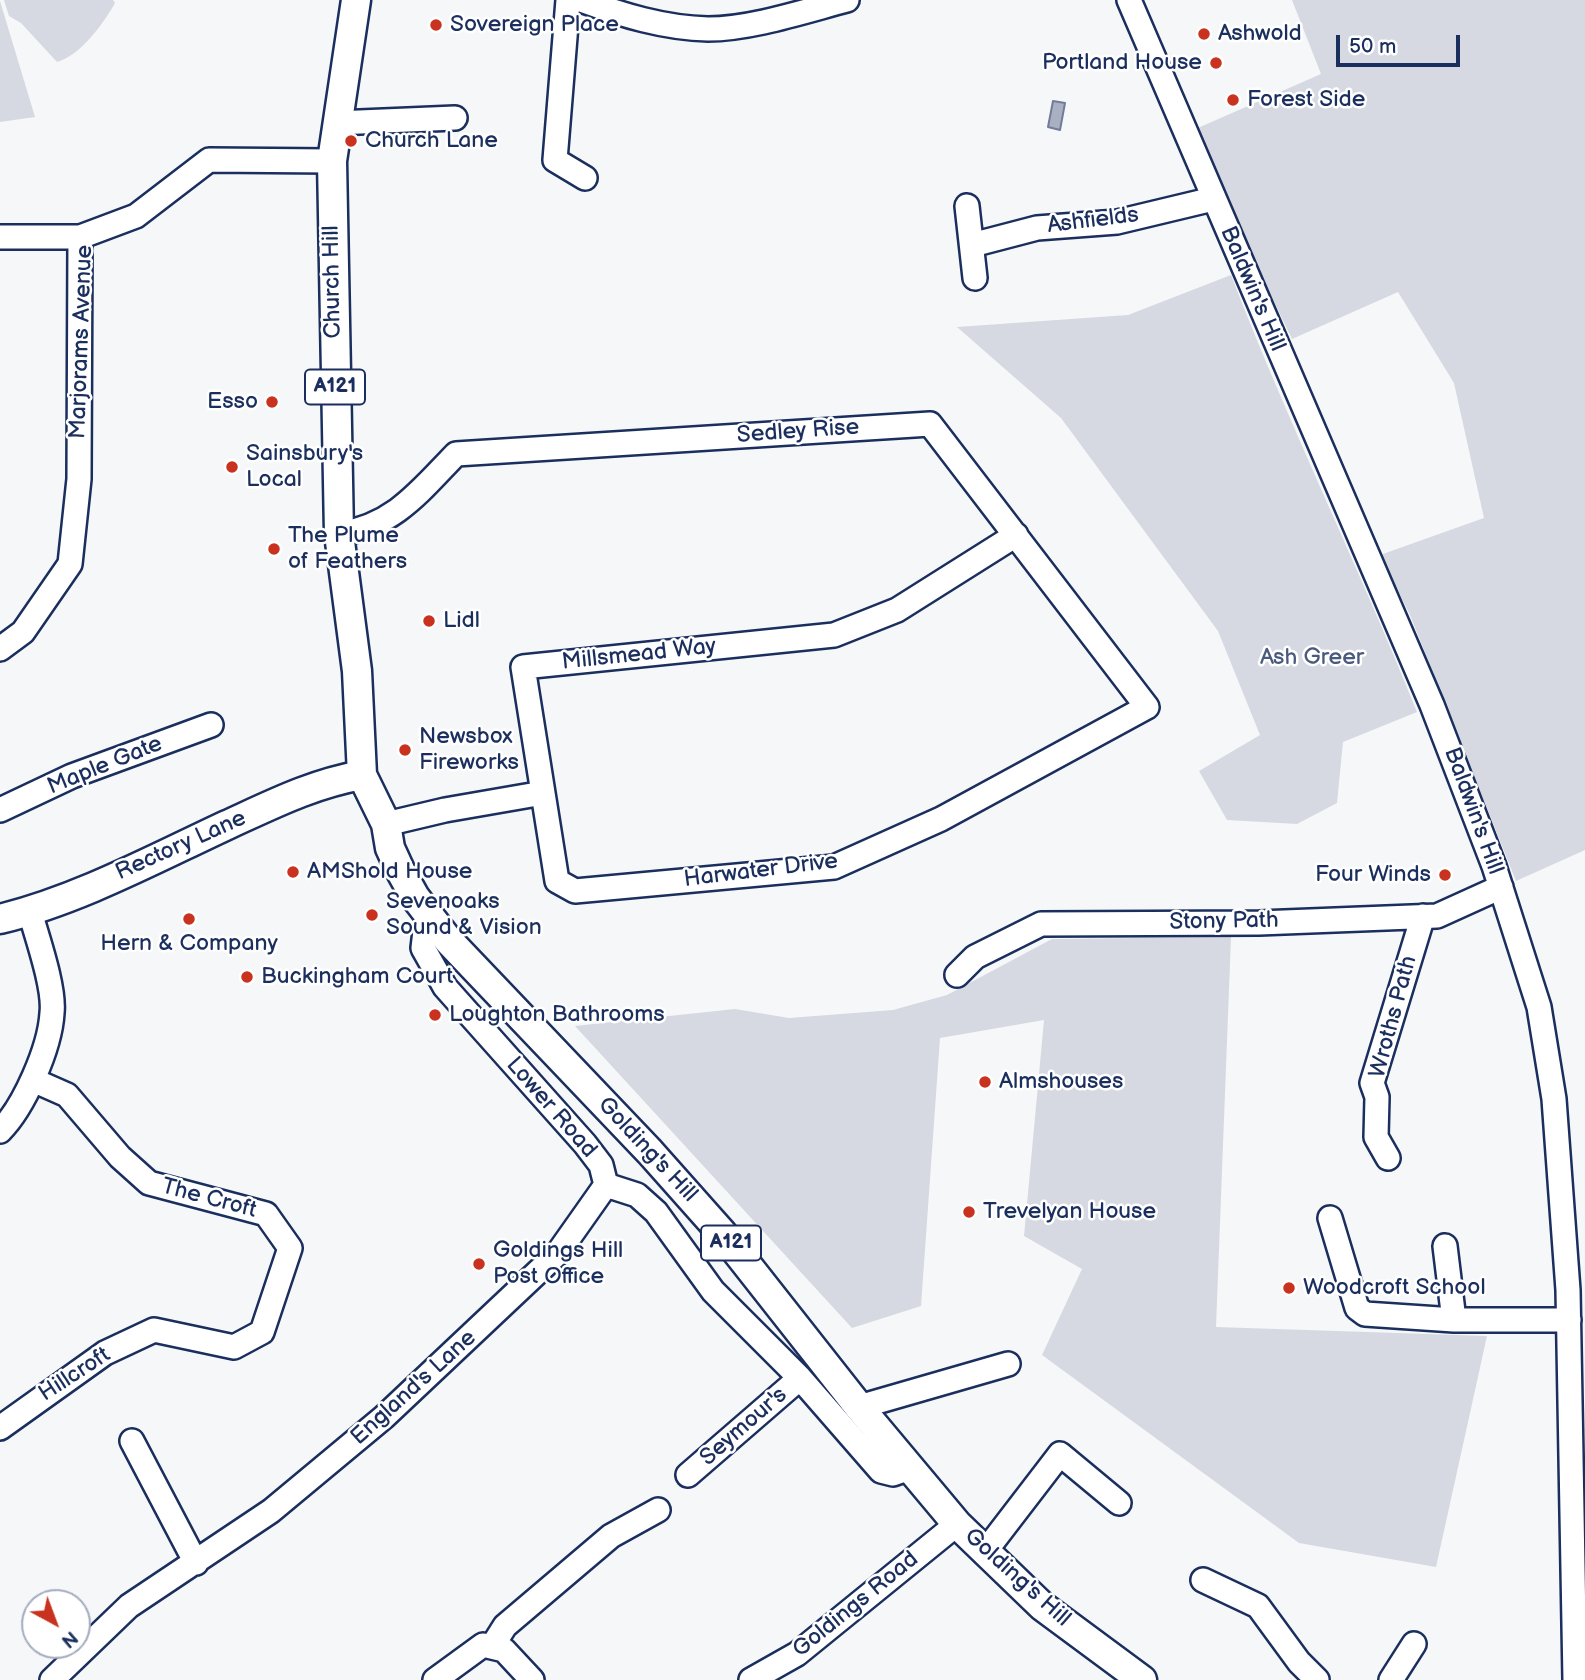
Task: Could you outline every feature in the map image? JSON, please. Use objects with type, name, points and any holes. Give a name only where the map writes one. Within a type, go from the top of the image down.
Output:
[{"type":"main road","name":"Church Hill","points":[[356,0],[332,162],[339,534],[357,671],[362,775]]},
{"type":"main road","name":"Golding's Hill","points":[[362,775],[386,824],[390,848],[401,872],[435,924],[650,1152],[722,1233],[859,1407],[984,1553],[1042,1606],[1142,1680]]},
{"type":"main road","name":"Rectory Lane","points":[[0,919],[30,912],[168,853],[312,786],[362,775]]},
{"type":"street","points":[[568,0],[555,160],[585,178]]},
{"type":"street","points":[[581,0],[657,24],[710,29],[776,18],[847,0]]},
{"type":"street","name":"Baldwin's Hill","points":[[1129,0],[1432,705],[1501,887],[1539,1007],[1554,1099],[1569,1320],[1575,1680]]},
{"type":"street","points":[[336,123],[456,118]]},
{"type":"street","name":"Marjorams Avenue","points":[[0,649],[23,632],[70,564],[79,479],[80,237],[136,216],[209,160],[332,162]]},
{"type":"street","name":"Ashfields","points":[[972,246],[1037,228],[1117,222],[1213,199]]},
{"type":"street","points":[[967,206],[975,278]]},
{"type":"street","points":[[0,237],[80,237]]},
{"type":"street","name":"Sedley Rise","points":[[339,534],[374,525],[401,510],[456,454],[930,424],[1147,707]]},
{"type":"street","name":"Millsmead Way","points":[[543,793],[523,667],[834,635],[897,610],[1016,535]]},
{"type":"street","name":"Harwater Drive","points":[[543,793],[557,881],[575,891],[834,867],[941,819],[1147,707]]},
{"type":"street","name":"Maple Gate","points":[[0,810],[72,776],[211,725]]},
{"type":"street","points":[[386,824],[444,810],[543,793]]},
{"type":"street","name":"Stony Path","points":[[957,975],[975,957],[1041,924],[1259,923],[1437,916],[1501,887]]},
{"type":"street","points":[[0,1131],[10,1122],[33,1080],[53,1012],[30,912]]},
{"type":"street","name":"Wroths Path","points":[[1388,1158],[1376,1137],[1377,1097],[1373,1083],[1423,916]]},
{"type":"street","name":"Lower Road","points":[[435,924],[425,931],[423,948],[444,987],[585,1143],[601,1165],[606,1185],[637,1195],[656,1212],[713,1291],[800,1378],[881,1471],[893,1474],[910,1468]]},
{"type":"street","name":"The Croft","points":[[33,1080],[66,1095],[120,1157],[149,1183],[266,1214],[290,1248],[261,1332],[234,1347],[154,1329]]},
{"type":"street","name":"England's Lane","points":[[52,1680],[129,1606],[196,1563],[295,1493],[482,1327],[558,1253],[606,1185]]},
{"type":"street","points":[[1330,1218],[1357,1308],[1365,1314],[1454,1320],[1569,1320]]},
{"type":"street","points":[[1445,1246],[1454,1320]]},
{"type":"street","name":"Hillcroft","points":[[0,1428],[105,1353],[154,1329]]},
{"type":"street","points":[[859,1407],[1008,1364]]},
{"type":"street","name":"Seymour's","points":[[688,1475],[800,1378]]},
{"type":"street","points":[[132,1441],[196,1563]]},
{"type":"street","points":[[984,1553],[1060,1454],[1119,1503]]},
{"type":"street","points":[[493,1645],[505,1626],[611,1536],[658,1510]]},
{"type":"street","name":"Goldings Road","points":[[751,1680],[780,1673],[957,1524]]},
{"type":"street","points":[[1203,1580],[1258,1606],[1299,1662],[1317,1680]]},
{"type":"street","points":[[1391,1680],[1414,1644]]},
{"type":"street","points":[[435,1680],[482,1645],[493,1645],[513,1657],[532,1680]]},
{"type":"green space","points":[[4,0],[113,0],[115,3],[105,20],[83,46],[66,59],[57,62],[21,23],[9,16]]},
{"type":"green space","points":[[1292,0],[1585,0],[1585,850],[1516,881],[1410,615],[1380,555],[1484,518],[1454,383],[1398,292],[1292,339],[1191,131],[1321,74]]},
{"type":"green space","points":[[0,1],[35,117],[0,122]]},
{"type":"green space","name":"Ash Greer","points":[[1231,275],[1417,712],[1343,742],[1337,803],[1297,824],[1227,820],[1199,771],[1260,735],[1218,631],[1061,418],[957,327],[1128,315]]},
{"type":"green space","points":[[1231,937],[1216,1327],[1487,1336],[1436,1567],[1299,1543],[1042,1355],[1082,1269],[1024,1236],[1044,1020],[940,1038],[921,1306],[852,1328],[575,1026],[735,1009],[789,1018],[893,1010],[947,995],[1052,939]]},
{"type":"water","points":[[1053,101],[1065,103],[1060,130],[1048,127]]},
{"type":"place","name":"Sovereign Place","points":[[436,25]]},
{"type":"place","name":"Ashwold","points":[[1204,34]]},
{"type":"place","name":"Portland House","points":[[1216,63]]},
{"type":"place","name":"Forest Side","points":[[1233,100]]},
{"type":"place","name":"Church Lane","points":[[351,141]]},
{"type":"place","name":"Esso","points":[[272,402]]},
{"type":"place","name":"Sainsbury's Local","points":[[232,467]]},
{"type":"place","name":"The Plume of Feathers","points":[[274,549]]},
{"type":"place","name":"Lidl","points":[[429,621]]},
{"type":"place","name":"Newsbox Fireworks","points":[[405,750]]},
{"type":"place","name":"AMShold House","points":[[293,872]]},
{"type":"place","name":"Four Winds","points":[[1445,875]]},
{"type":"place","name":"Sevenoaks Sound & Vision","points":[[372,915]]},
{"type":"place","name":"Hern & Company","points":[[189,919]]},
{"type":"place","name":"Buckingham Court","points":[[247,977]]},
{"type":"place","name":"Loughton Bathrooms","points":[[435,1015]]},
{"type":"place","name":"Almshouses","points":[[985,1082]]},
{"type":"place","name":"Trevelyan House","points":[[969,1212]]},
{"type":"place","name":"Goldings Hill Post Office","points":[[479,1264]]},
{"type":"place","name":"Woodcroft School","points":[[1289,1288]]}]
